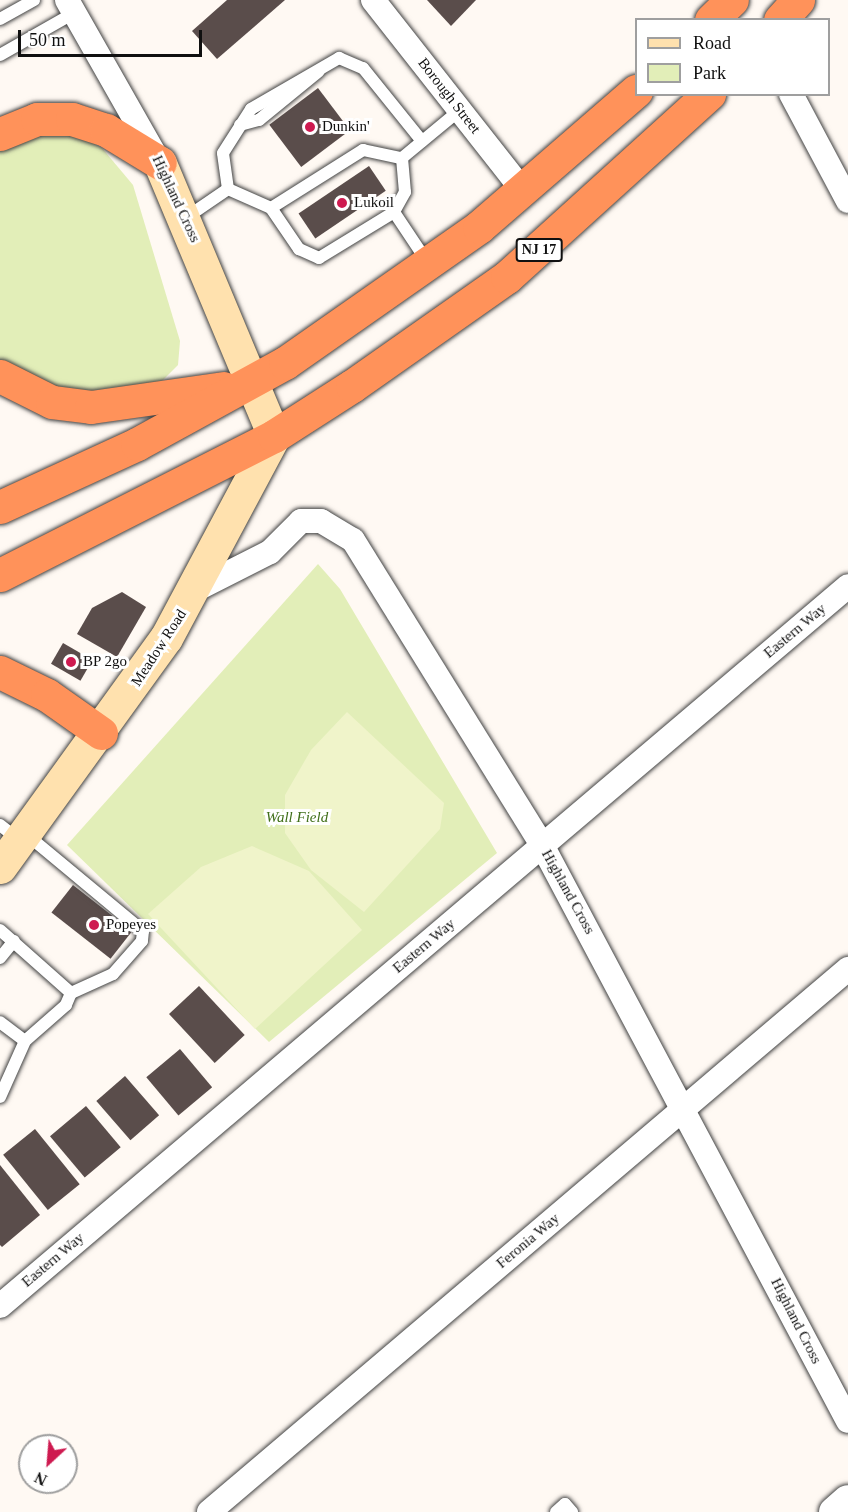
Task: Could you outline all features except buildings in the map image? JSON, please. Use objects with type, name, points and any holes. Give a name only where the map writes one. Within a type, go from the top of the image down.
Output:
[{"type":"highway","points":[[713,18],[732,0]]},
{"type":"highway","points":[[782,18],[798,0]]},
{"type":"highway","name":"NJ 17","points":[[7,497],[263,409],[429,264],[524,192],[635,92]]},
{"type":"highway","name":"NJ 17","points":[[0,575],[263,409],[507,277],[707,96]]},
{"type":"highway","points":[[0,135],[37,118],[72,119],[106,130],[160,163]]},
{"type":"highway","points":[[0,376],[52,402],[91,407],[263,409]]},
{"type":"highway","points":[[0,672],[47,695],[101,733]]},
{"type":"main road","name":"Highland Cross","points":[[160,163],[187,217],[263,409]]},
{"type":"main road","name":"Meadow Road","points":[[0,867],[15,833],[101,733],[195,590],[263,409]]},
{"type":"street","name":"Borough Street","points":[[373,0],[524,192]]},
{"type":"street","name":"Highland Cross","points":[[70,7],[160,163]]},
{"type":"street","points":[[792,96],[848,201]]},
{"type":"street","name":"Highland Cross","points":[[195,590],[270,552],[301,522],[321,521],[341,531],[352,540],[542,845],[686,1107],[848,1421]]},
{"type":"street","name":"Eastern Way","points":[[0,1306],[848,586]]},
{"type":"street","name":"Feronia Way","points":[[209,1512],[848,969]]},
{"type":"street","points":[[834,1512],[848,1500]]},
{"type":"lane","points":[[1,18],[34,0]]},
{"type":"lane","points":[[0,55],[70,7]]},
{"type":"lane","points":[[228,189],[223,153],[251,108],[339,58],[354,61],[422,141]]},
{"type":"lane","points":[[402,158],[460,110]]},
{"type":"lane","points":[[271,208],[363,150],[402,158]]},
{"type":"lane","points":[[228,189],[271,208],[299,249],[319,258],[394,212],[405,192],[402,158]]},
{"type":"lane","points":[[187,217],[228,189]]},
{"type":"lane","points":[[394,212],[429,264]]},
{"type":"lane","points":[[0,1097],[25,1041],[66,1005],[71,993],[113,974],[142,941],[143,931],[15,833]]},
{"type":"lane","points":[[0,930],[71,993]]},
{"type":"lane","points":[[0,958],[14,941]]},
{"type":"lane","points":[[0,1022],[25,1041]]},
{"type":"lane","points":[[556,1512],[565,1504],[572,1512]]},
{"type":"green space","points":[[35,132],[78,135],[102,148],[133,185],[180,341],[178,365],[162,381],[132,391],[69,392],[0,360],[0,151]]},
{"type":"green space","name":"Wall Field","points":[[318,564],[340,589],[497,853],[269,1042],[67,845]]},
{"type":"green space","points":[[347,712],[444,803],[440,829],[364,912],[311,870],[285,833],[285,795],[311,750]]},
{"type":"green space","points":[[252,846],[309,871],[362,930],[255,1029],[148,914],[201,867]]},
{"type":"place","name":"Dunkin'","points":[[310,127]]},
{"type":"place","name":"Lukoil","points":[[342,203]]},
{"type":"place","name":"BP 2go","points":[[71,662]]},
{"type":"place","name":"Popeyes","points":[[94,925]]}]
